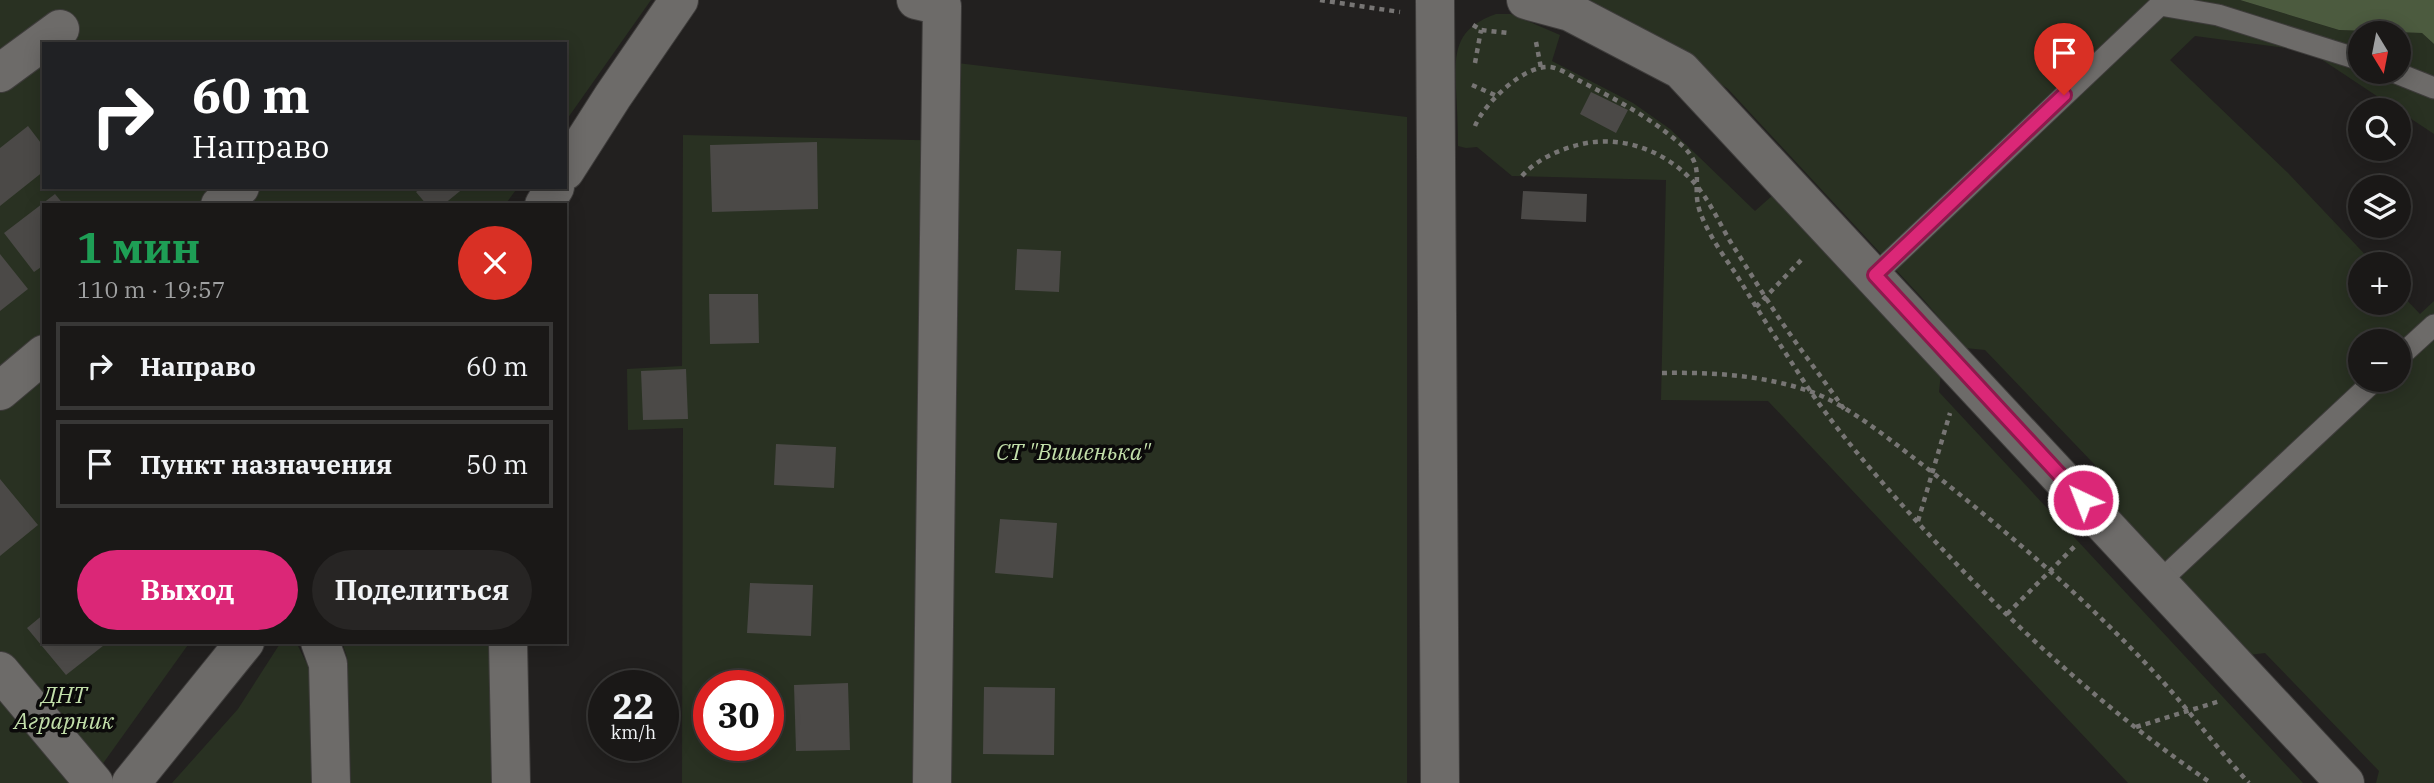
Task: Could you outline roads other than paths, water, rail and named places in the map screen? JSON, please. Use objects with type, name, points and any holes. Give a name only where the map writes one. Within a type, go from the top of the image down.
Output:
[{"type":"street","points":[[567,168],[679,0]]},
{"type":"street","points":[[916,0],[942,6],[932,783]]},
{"type":"street","points":[[1435,0],[1440,783]]},
{"type":"street","points":[[1526,0],[1570,12],[1681,70],[1875,275],[2345,783]]},
{"type":"street","points":[[42,42],[60,29]]},
{"type":"street","points":[[0,73],[42,42]]},
{"type":"street","points":[[222,203],[238,189]]},
{"type":"street","points":[[0,391],[42,356]]},
{"type":"street","points":[[131,783],[243,644]]},
{"type":"street","points":[[321,644],[328,664],[331,783]]},
{"type":"street","points":[[508,644],[511,783]]},
{"type":"street","points":[[0,671],[94,783]]},
{"type":"lane","points":[[1875,275],[2160,5],[2218,15],[2348,56]]},
{"type":"lane","points":[[2412,79],[2434,88]]},
{"type":"lane","points":[[2411,346],[2434,324]]},
{"type":"lane","points":[[2159,582],[2362,392]]},
{"type":"park label","name":"СТ \"Вишенька\"","points":[[1073,452]]},
{"type":"park label","name":"ДНТ Аграрник","points":[[64,708]]}]
